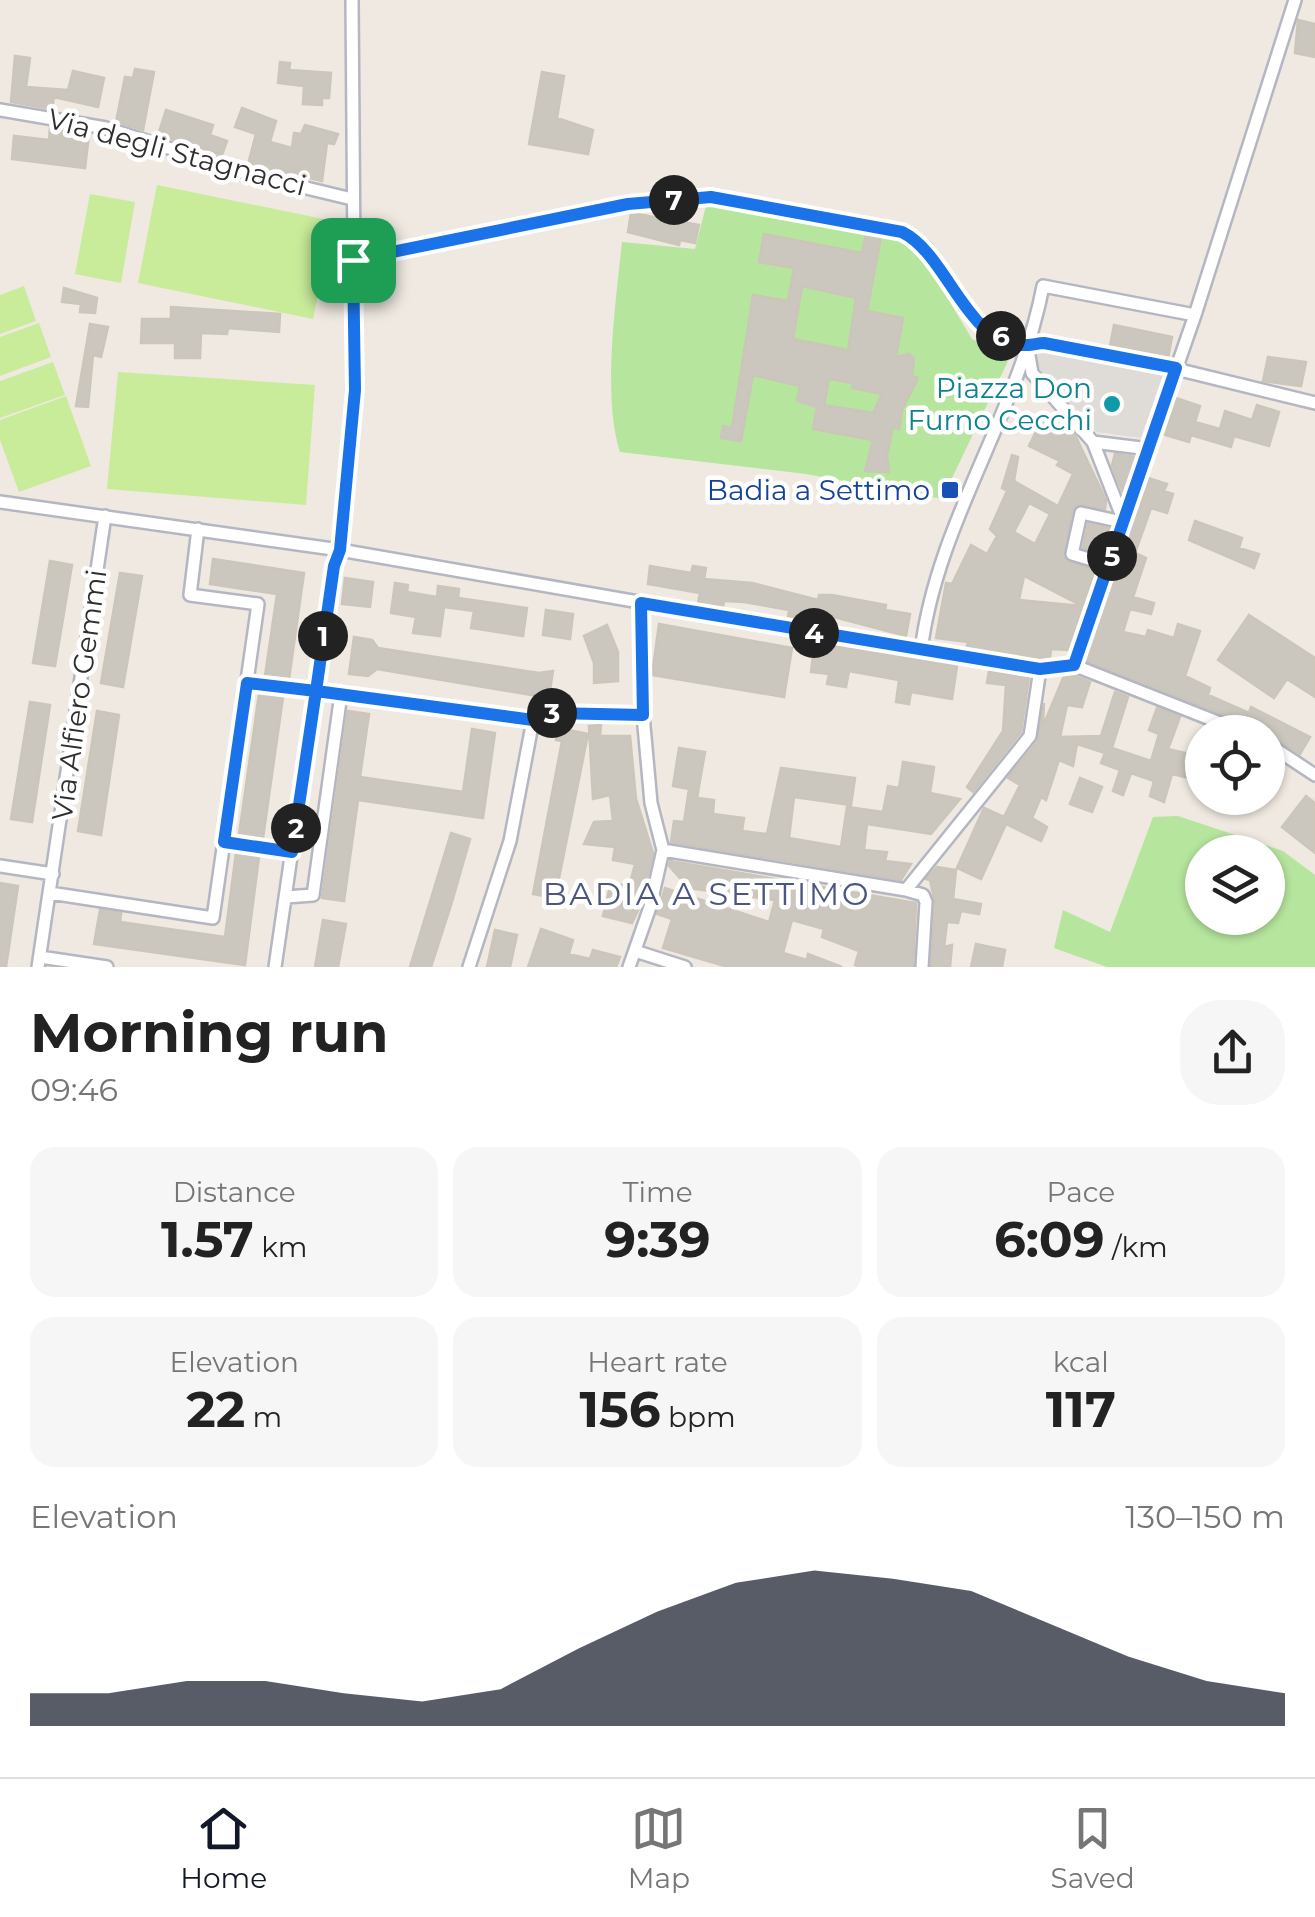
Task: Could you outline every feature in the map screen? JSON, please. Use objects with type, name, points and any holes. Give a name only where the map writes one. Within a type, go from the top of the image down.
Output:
[{"type":"street","points":[[275,967],[334,566],[340,550],[355,390],[352,0]]},
{"type":"street","points":[[1074,665],[1195,315],[1294,0]]},
{"type":"street","name":"Via degli Stagnacci","points":[[0,110],[106,128],[254,175],[352,199]]},
{"type":"street","points":[[353,260],[628,204],[711,197],[902,232],[926,248],[977,322],[1028,346],[1044,343],[1176,368],[1315,403]]},
{"type":"street","points":[[921,651],[934,573],[1028,346],[1044,286],[1195,315]]},
{"type":"street","points":[[1028,346],[1032,373],[1094,442],[1123,520]]},
{"type":"street","points":[[1094,442],[1149,448]]},
{"type":"street","points":[[0,502],[340,550],[921,651],[1040,669],[1074,665],[1200,715]]},
{"type":"street","points":[[1109,565],[1072,554],[1081,513],[1123,520]]},
{"type":"street","name":"Via Alfiero Gemmi","points":[[39,962],[105,516]]},
{"type":"street","points":[[50,893],[214,918],[258,604],[190,594],[198,529]]},
{"type":"street","points":[[629,967],[662,850],[652,803],[643,715],[641,603]]},
{"type":"street","points":[[906,890],[1030,736],[1040,669]]},
{"type":"street","points":[[247,683],[533,720],[552,713],[643,715]]},
{"type":"street","points":[[286,898],[312,895],[341,694]]},
{"type":"street","points":[[468,967],[510,841],[533,720]]},
{"type":"street","points":[[1285,755],[1315,775]]},
{"type":"street","points":[[224,842],[292,852]]},
{"type":"street","points":[[662,850],[923,895],[926,902],[922,967]]},
{"type":"street","points":[[0,866],[52,874]]},
{"type":"street","points":[[635,951],[685,967]]},
{"type":"street","points":[[39,962],[107,967]]},
{"type":"green space","points":[[157,185],[333,221],[313,319],[138,283]]},
{"type":"green space","points":[[90,194],[135,202],[121,283],[75,274]]},
{"type":"green space","points":[[707,202],[901,239],[921,254],[972,339],[1009,359],[942,499],[806,474],[620,452],[611,377],[622,242],[695,249]]},
{"type":"green space","points":[[24,286],[36,321],[0,334],[0,295]]},
{"type":"green space","points":[[39,323],[51,357],[0,376],[0,337]]},
{"type":"green space","points":[[53,362],[65,395],[0,418],[0,381]]},
{"type":"green space","points":[[118,372],[315,385],[306,505],[107,489]]},
{"type":"green space","points":[[66,396],[91,466],[19,492],[0,440],[0,420]]},
{"type":"green space","points":[[1178,816],[1235,835],[1185,835],[1185,935],[1285,935],[1285,852],[1315,875],[1315,967],[1107,967],[1054,948],[1063,910],[1110,932],[1153,817]]},
{"type":"shaded area","name":"Piazza Don Furno Cecchi","points":[[1036,350],[1163,376],[1141,438],[1096,432],[1035,364]]},
{"type":"building","points":[[1298,20],[1315,24],[1315,57],[1295,53]]},
{"type":"building","points":[[15,56],[30,58],[26,87],[68,90],[73,71],[104,78],[98,107],[54,97],[52,109],[11,102]]},
{"type":"building","points":[[280,62],[290,63],[289,70],[331,73],[329,98],[322,98],[322,105],[303,104],[304,86],[278,83]]},
{"type":"building","points":[[135,69],[154,72],[143,130],[116,122],[125,77],[133,78]]},
{"type":"building","points":[[542,72],[564,76],[557,118],[593,130],[588,154],[529,144]]},
{"type":"building","points":[[242,108],[276,121],[270,142],[292,148],[294,133],[301,134],[305,125],[338,134],[334,144],[327,143],[322,181],[248,164],[256,134],[235,127]]},
{"type":"building","points":[[166,110],[213,125],[210,135],[227,141],[222,155],[158,135]]},
{"type":"building","points":[[50,128],[89,135],[85,168],[12,159],[14,136],[49,140]]},
{"type":"building","points":[[631,213],[699,225],[695,243],[680,240],[679,245],[628,232]]},
{"type":"building","points":[[764,234],[862,253],[866,234],[881,237],[867,311],[903,318],[896,357],[909,354],[914,359],[912,376],[918,378],[902,410],[899,429],[893,427],[887,456],[889,472],[865,471],[873,440],[813,429],[817,407],[797,401],[800,386],[753,375],[741,441],[721,438],[723,426],[732,428],[753,295],[788,301],[794,268],[759,262]],"holes":[[[802,286],[856,298],[848,350],[793,339]],[[829,379],[882,394],[873,413],[824,405]]]},
{"type":"building","points":[[64,288],[97,298],[95,313],[80,312],[81,304],[62,302]]},
{"type":"building","points":[[171,307],[280,314],[279,332],[228,328],[227,334],[201,333],[200,358],[175,358],[175,343],[141,343],[142,319],[171,319]]},
{"type":"building","points":[[90,324],[108,327],[101,357],[93,355],[88,407],[76,406]]},
{"type":"building","points":[[1114,325],[1172,337],[1168,358],[1110,346]]},
{"type":"building","points":[[1268,357],[1306,362],[1301,386],[1263,381]]},
{"type":"building","points":[[1176,398],[1200,406],[1195,422],[1220,429],[1225,411],[1252,420],[1257,405],[1279,412],[1269,446],[1234,436],[1231,447],[1191,435],[1189,442],[1165,435]]},
{"type":"building","points":[[1042,419],[1065,430],[1067,426],[1106,500],[1105,509],[1079,504],[1072,511],[1063,557],[1096,571],[1068,650],[1051,649],[1050,658],[1039,659],[966,649],[968,642],[936,638],[946,583],[952,584],[971,545],[987,554],[997,536],[990,529],[1007,491],[1002,488],[1012,455],[1018,457],[1014,481],[1058,506],[1073,474],[1057,465],[1060,461],[1029,446]],"holes":[[[1029,503],[1050,514],[1035,544],[1014,532]],[[1024,576],[1082,606],[1019,600]]]},
{"type":"building","points":[[1115,454],[1136,457],[1123,493],[1112,465]]},
{"type":"building","points":[[1148,478],[1167,484],[1164,491],[1173,494],[1167,513],[1151,508],[1135,553],[1146,558],[1133,597],[1154,603],[1151,614],[1130,609],[1123,632],[1146,637],[1148,630],[1174,638],[1178,624],[1200,631],[1185,676],[1210,688],[1208,695],[1249,713],[1251,707],[1267,715],[1224,715],[1085,660]]},
{"type":"building","points":[[1195,521],[1242,538],[1239,548],[1259,554],[1254,568],[1189,540]]},
{"type":"building","points":[[1088,524],[1110,529],[1102,553],[1083,548]]},
{"type":"building","points":[[213,559],[304,573],[289,679],[265,676],[277,594],[210,584]]},
{"type":"building","points":[[50,561],[72,565],[55,666],[33,663]]},
{"type":"building","points":[[650,566],[691,573],[693,566],[706,568],[704,579],[752,583],[818,600],[819,595],[832,595],[886,605],[885,610],[910,614],[906,636],[834,617],[815,617],[814,623],[788,618],[789,610],[744,602],[724,601],[723,607],[698,603],[700,593],[648,584]]},
{"type":"building","points":[[120,573],[142,576],[123,687],[101,683]]},
{"type":"building","points":[[345,578],[373,582],[370,607],[342,604]]},
{"type":"building","points":[[395,583],[408,585],[407,592],[437,597],[438,586],[459,589],[458,598],[527,608],[523,636],[471,628],[474,611],[444,607],[440,636],[413,633],[416,617],[391,613]]},
{"type":"building","points":[[546,610],[573,614],[570,639],[543,635]]},
{"type":"building","points":[[1249,615],[1315,658],[1315,697],[1287,679],[1274,698],[1218,660]]},
{"type":"building","points":[[659,624],[792,648],[784,697],[652,675]]},
{"type":"building","points":[[607,625],[618,652],[618,681],[594,683],[594,663],[584,636]]},
{"type":"building","points":[[354,637],[372,640],[378,648],[539,673],[553,671],[548,703],[538,701],[537,696],[377,669],[368,676],[349,674]]},
{"type":"building","points":[[834,645],[957,666],[952,699],[911,692],[909,704],[896,702],[899,680],[849,671],[846,687],[827,684],[829,674],[811,672],[814,648],[833,650]]},
{"type":"building","points":[[989,671],[1029,677],[1021,732],[973,792],[967,787],[1003,731],[1006,685],[987,683]]},
{"type":"building","points":[[1064,676],[1090,682],[1082,707],[1067,705],[1060,737],[1101,736],[1115,692],[1128,697],[1112,748],[1151,761],[1159,734],[1149,730],[1157,708],[1180,717],[1168,749],[1185,753],[1185,777],[1172,774],[1164,802],[1150,796],[1154,781],[1131,773],[1123,795],[1113,791],[1120,770],[1101,763],[1105,753],[1077,744],[1073,766],[1059,760],[1046,800],[1041,797],[1032,818],[1047,827],[1041,841],[1006,824],[981,879],[957,868],[984,808],[1004,817],[1020,785],[1008,778],[1038,741],[1044,703],[1043,726]]},
{"type":"building","points":[[259,694],[283,697],[263,838],[239,835]]},
{"type":"building","points":[[30,702],[50,705],[32,822],[11,819]]},
{"type":"building","points":[[97,711],[119,715],[101,835],[78,831]]},
{"type":"building","points":[[348,711],[369,714],[360,777],[463,792],[472,729],[495,733],[483,818],[358,800],[344,901],[322,898]]},
{"type":"building","points":[[1285,724],[1310,737],[1300,754],[1285,745]]},
{"type":"building","points":[[601,725],[600,736],[630,736],[636,799],[653,853],[641,904],[632,923],[603,916],[611,882],[629,887],[635,864],[613,860],[615,847],[584,844],[594,822],[613,821],[610,795],[593,799],[589,726]]},
{"type":"building","points":[[559,728],[588,734],[555,898],[533,894],[562,741],[556,740]]},
{"type":"building","points":[[679,748],[705,752],[697,798],[714,800],[713,814],[744,818],[742,831],[767,834],[781,768],[855,778],[851,805],[794,797],[789,838],[841,847],[847,807],[883,812],[888,786],[899,788],[903,762],[934,767],[930,793],[960,799],[931,834],[867,824],[864,850],[887,852],[885,861],[911,864],[901,880],[671,842],[674,821],[684,822],[689,789],[673,786]]},
{"type":"building","points":[[1080,778],[1102,787],[1092,812],[1070,804]]},
{"type":"building","points":[[1306,796],[1315,803],[1315,853],[1282,827]]},
{"type":"building","points":[[451,833],[470,839],[452,902],[431,967],[410,967]]},
{"type":"building","points":[[236,853],[259,857],[245,965],[94,944],[100,910],[121,913],[120,922],[225,937]]},
{"type":"building","points":[[670,861],[916,903],[913,967],[860,967],[855,965],[859,951],[822,937],[824,929],[792,920],[783,953],[807,960],[808,954],[842,967],[728,967],[663,948],[672,919],[657,914],[665,888],[769,922],[775,900],[689,888],[669,866]]},
{"type":"building","points":[[937,867],[956,870],[953,899],[981,904],[979,914],[961,911],[958,923],[947,922],[944,947],[952,945],[950,967],[931,967],[935,903],[930,880],[926,879]]},
{"type":"building","points":[[0,883],[18,886],[6,967],[0,967]]},
{"type":"building","points":[[323,920],[346,924],[338,967],[315,967]]},
{"type":"building","points":[[541,929],[573,940],[569,954],[590,959],[593,950],[620,957],[616,967],[528,967]]},
{"type":"building","points":[[495,930],[517,935],[510,967],[487,967]]},
{"type":"building","points":[[976,944],[1005,950],[1002,967],[971,967]]},
{"type":"place","name":"Piazza Don Furno Cecchi","points":[[1112,404]]},
{"type":"place","name":"Badia a Settimo","points":[[950,490]]},
{"type":"district","name":"BADIA A SETTIMO","points":[[707,893]]},
{"type":"route","points":[[353,260],[352,447],[340,550],[334,566],[316,691],[247,683],[224,842],[292,852],[316,691],[533,720],[552,713],[643,715],[641,603],[1040,669],[1074,665],[1176,368],[1044,343],[1028,346],[1006,338],[971,316],[926,248],[902,232],[711,197],[628,204],[353,260]]}]
